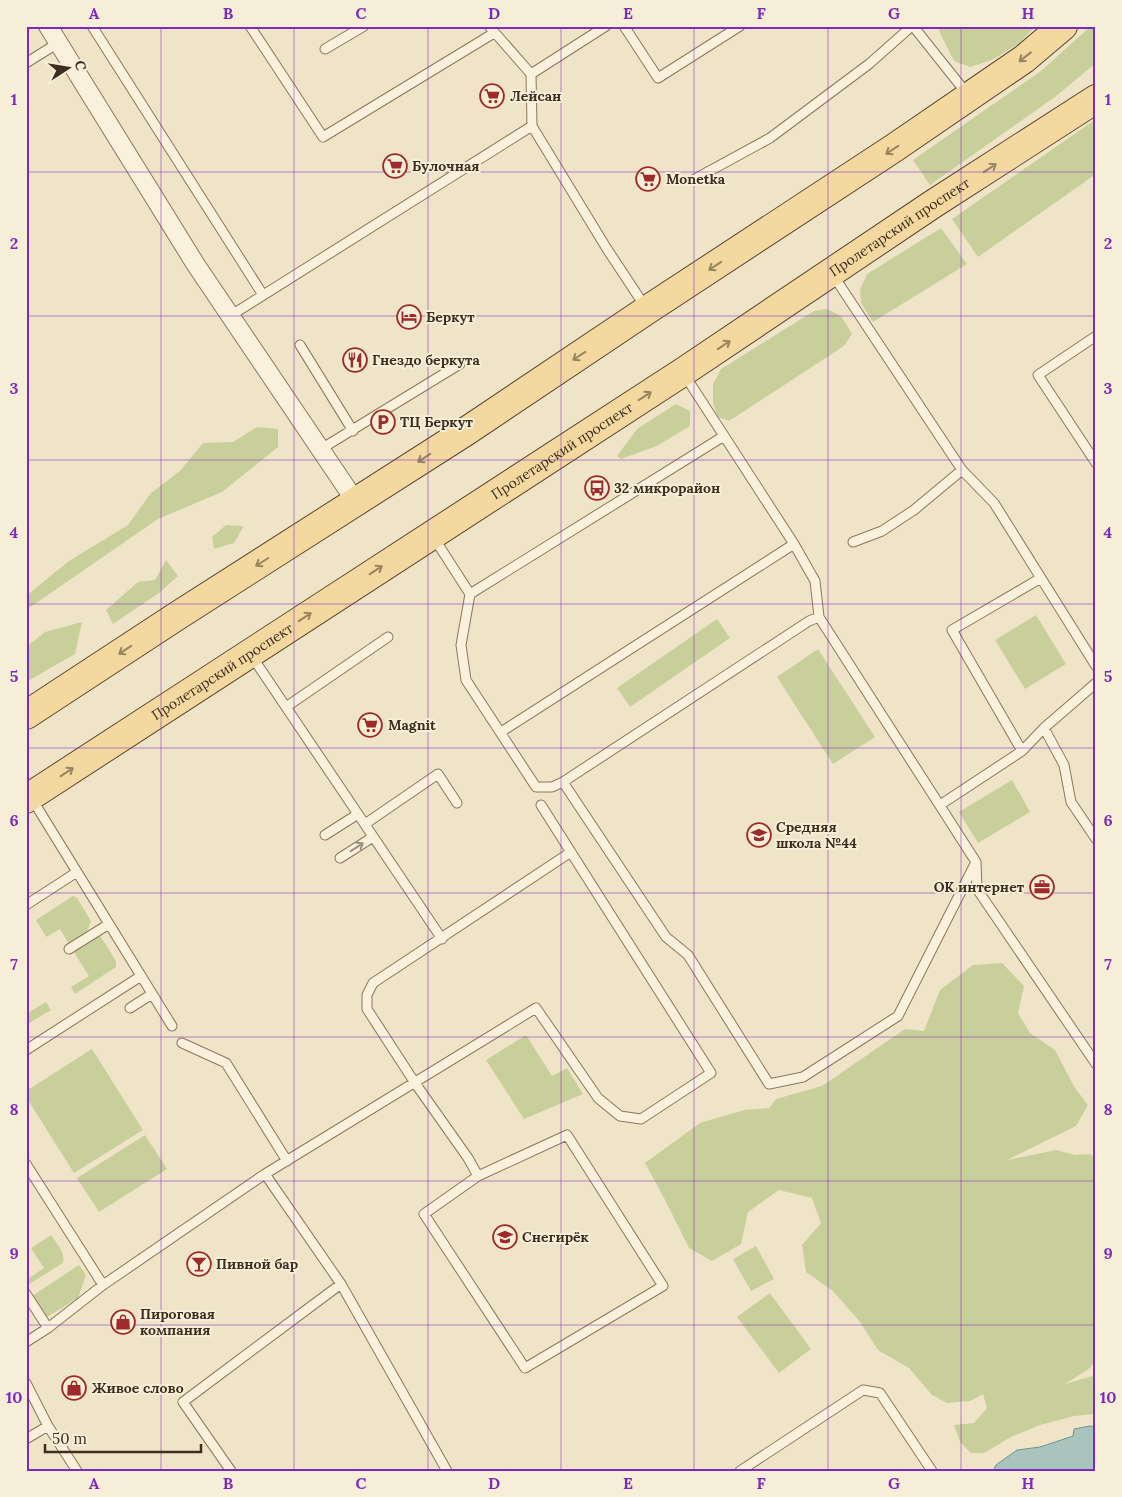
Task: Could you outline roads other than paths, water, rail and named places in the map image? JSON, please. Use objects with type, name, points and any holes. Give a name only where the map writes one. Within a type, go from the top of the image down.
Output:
[{"type":"main road","points":[[26,715],[465,432],[647,310],[756,240],[970,97],[1024,59],[1063,26]]},
{"type":"main road","name":"Пролетарский проспект","points":[[28,798],[683,372],[1096,99]]},
{"type":"street","points":[[48,26],[196,266],[356,502]]},
{"type":"lane","points":[[92,26],[264,295]]},
{"type":"lane","points":[[250,26],[323,137],[492,30],[530,74],[532,126],[607,249],[647,310]]},
{"type":"lane","points":[[326,49],[364,26]]},
{"type":"lane","points":[[530,74],[606,26]]},
{"type":"lane","points":[[624,26],[658,78],[740,26]]},
{"type":"lane","points":[[694,180],[770,138],[870,64],[912,26],[970,97]]},
{"type":"lane","points":[[26,63],[58,43]]},
{"type":"lane","points":[[230,316],[532,126]]},
{"type":"lane","points":[[831,273],[962,470],[994,503],[1096,666]]},
{"type":"lane","points":[[1096,336],[1038,375],[1096,463]]},
{"type":"lane","points":[[300,345],[353,431]]},
{"type":"lane","points":[[321,449],[460,364]]},
{"type":"lane","points":[[683,372],[794,544],[815,581],[819,617],[976,862],[977,889],[1096,1064]]},
{"type":"lane","points":[[470,594],[724,436]]},
{"type":"lane","points":[[853,542],[882,531],[898,521],[962,470]]},
{"type":"lane","points":[[432,534],[470,594],[461,645],[466,680],[536,787],[552,787],[563,782],[809,621],[819,617]]},
{"type":"lane","points":[[501,732],[794,544]]},
{"type":"lane","points":[[1022,751],[952,630],[1041,578]]},
{"type":"lane","points":[[286,707],[388,637]]},
{"type":"lane","points":[[250,653],[442,939]]},
{"type":"lane","points":[[940,804],[1022,751],[1044,728],[1096,683]]},
{"type":"lane","points":[[1044,728],[1064,765],[1071,802],[1096,839]]},
{"type":"lane","points":[[365,824],[438,774],[457,803]]},
{"type":"lane","points":[[563,782],[666,937],[688,955],[769,1084],[803,1077],[898,1016],[976,862]]},
{"type":"lane","points":[[28,798],[77,872],[172,1026]]},
{"type":"lane","points":[[26,1342],[48,1328],[104,1285],[265,1174],[536,1008],[598,1098],[620,1116],[641,1119],[712,1073],[541,806]]},
{"type":"lane","points":[[326,835],[358,814]]},
{"type":"lane","points":[[340,858],[373,837]]},
{"type":"lane","points":[[478,1176],[456,1141],[414,1082],[368,1009],[367,995],[373,983],[571,852]]},
{"type":"lane","points":[[26,905],[77,872]]},
{"type":"lane","points":[[70,950],[109,924]]},
{"type":"lane","points":[[26,1050],[141,976]]},
{"type":"lane","points":[[130,1008],[152,994]]},
{"type":"lane","points":[[182,1043],[226,1062],[287,1161]]},
{"type":"lane","points":[[567,1136],[663,1286],[525,1368],[424,1214],[478,1176],[567,1136]]},
{"type":"lane","points":[[26,1164],[104,1285]]},
{"type":"lane","points":[[265,1174],[341,1284],[447,1471]]},
{"type":"lane","points":[[231,1471],[183,1402],[341,1284]]},
{"type":"lane","points":[[26,1294],[48,1328]]},
{"type":"lane","points":[[26,1383],[48,1426],[77,1471]]},
{"type":"lane","points":[[740,1471],[863,1390],[880,1393],[932,1471]]},
{"type":"lane","points":[[26,1439],[48,1426]]},
{"type":"water","points":[[1090,1426],[1096,1427],[1096,1471],[993,1471],[996,1465],[1017,1450],[1040,1447],[1073,1436],[1074,1429]]},
{"type":"place","name":"Лейсан","points":[[492,96]]},
{"type":"place","name":"Булочная","points":[[395,166]]},
{"type":"place","name":"Monetka","points":[[648,179]]},
{"type":"place","name":"Беркут","points":[[409,317]]},
{"type":"place","name":"Гнездо беркута","points":[[355,360]]},
{"type":"place","name":"ТЦ Беркут","points":[[383,422]]},
{"type":"place","name":"32 микрорайон","points":[[597,488]]},
{"type":"place","name":"Magnit","points":[[370,725]]},
{"type":"place","name":"Средняя школа №44","points":[[759,835]]},
{"type":"place","name":"OK интернет","points":[[1042,887]]},
{"type":"place","name":"Снегирёк","points":[[505,1237]]},
{"type":"place","name":"Пивной бар","points":[[199,1264]]},
{"type":"place","name":"Пироговая компания","points":[[123,1322]]},
{"type":"place","name":"Живое слово","points":[[74,1388]]}]
